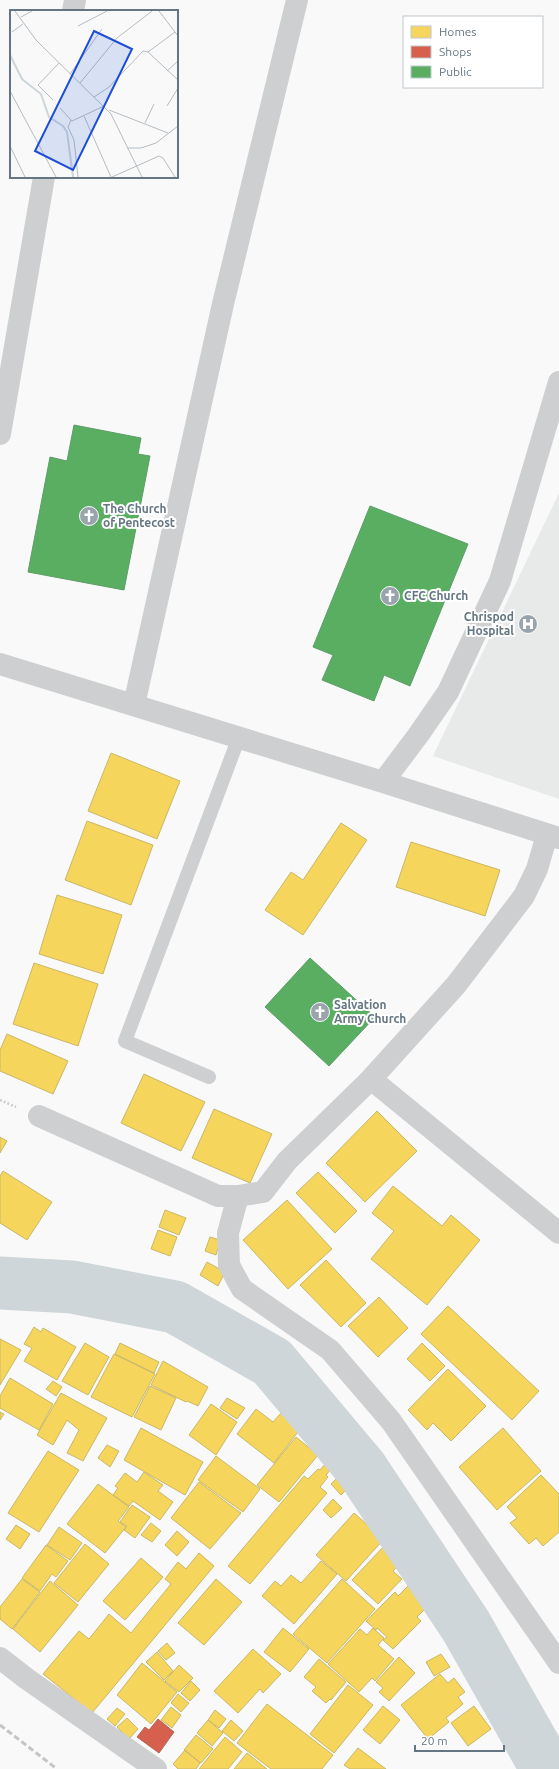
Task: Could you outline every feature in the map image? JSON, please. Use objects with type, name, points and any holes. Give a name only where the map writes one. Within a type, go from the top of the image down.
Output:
[{"type":"street","points":[[73,10],[75,0]]},
{"type":"street","points":[[134,705],[223,304],[297,0]]},
{"type":"street","points":[[0,434],[44,178]]},
{"type":"street","points":[[383,782],[448,692],[500,581],[559,382]]},
{"type":"street","points":[[0,664],[383,782],[553,837],[524,896],[456,986],[372,1079],[287,1161],[263,1192],[238,1196],[218,1196],[39,1116]]},
{"type":"street","points":[[372,1079],[559,1233]]},
{"type":"street","points":[[238,1196],[228,1233],[229,1265],[242,1289],[330,1350],[366,1391],[391,1421],[559,1663]]},
{"type":"street","points":[[0,1658],[40,1688],[156,1769]]},
{"type":"lane","points":[[209,1077],[124,1041],[239,737]]},
{"type":"shaded area","name":"Chrispod Hospital","points":[[559,493],[559,799],[433,756]]},
{"type":"building: Homes","points":[[111,753],[180,781],[157,839],[88,811]]},
{"type":"building: Homes","points":[[87,821],[153,845],[131,905],[65,880]]},
{"type":"building: Homes","points":[[341,823],[367,840],[303,935],[265,910],[291,872],[303,880]]},
{"type":"building: Homes","points":[[411,842],[500,870],[485,916],[396,887]]},
{"type":"building: Homes","points":[[57,895],[122,915],[103,974],[39,954]]},
{"type":"building: Homes","points":[[34,963],[98,984],[78,1046],[13,1024]]},
{"type":"building: Homes","points":[[7,1034],[68,1061],[53,1094],[0,1071],[0,1050]]},
{"type":"building: Homes","points":[[144,1074],[205,1102],[181,1151],[121,1123]]},
{"type":"building: Homes","points":[[214,1109],[272,1134],[250,1183],[192,1158]]},
{"type":"building: Homes","points":[[377,1111],[417,1151],[365,1202],[326,1163]]},
{"type":"building: Homes","points":[[0,1137],[7,1141],[0,1153]]},
{"type":"building: Homes","points":[[3,1171],[52,1202],[27,1240],[0,1223],[0,1176]]},
{"type":"building: Homes","points":[[318,1172],[357,1211],[335,1233],[296,1193]]},
{"type":"building: Homes","points":[[393,1186],[442,1226],[451,1215],[480,1240],[427,1305],[371,1259],[394,1231],[372,1213]]},
{"type":"building: Homes","points":[[287,1200],[332,1249],[288,1289],[243,1240]]},
{"type":"building: Homes","points":[[165,1210],[186,1218],[179,1235],[159,1227]]},
{"type":"building: Homes","points":[[158,1230],[177,1237],[170,1256],[151,1249]]},
{"type":"building: Homes","points":[[210,1237],[220,1240],[216,1255],[205,1251]]},
{"type":"building: Homes","points":[[326,1260],[366,1303],[341,1327],[300,1285]]},
{"type":"building: Homes","points":[[207,1262],[225,1272],[218,1286],[200,1275]]},
{"type":"building: Homes","points":[[379,1297],[408,1328],[378,1357],[348,1326]]},
{"type":"building: Homes","points":[[448,1306],[539,1391],[512,1420],[421,1334]]},
{"type":"building: Homes","points":[[34,1327],[41,1332],[43,1328],[76,1347],[57,1380],[24,1361],[32,1348],[24,1344]]},
{"type":"building: Homes","points":[[0,1339],[21,1350],[0,1385]]},
{"type":"building: Homes","points":[[85,1343],[109,1357],[88,1395],[62,1381]]},
{"type":"building: Homes","points":[[120,1343],[159,1362],[154,1373],[115,1354]]},
{"type":"building: Homes","points":[[422,1343],[445,1366],[430,1381],[407,1359]]},
{"type":"building: Homes","points":[[114,1354],[155,1374],[132,1417],[91,1397]]},
{"type":"building: Homes","points":[[163,1361],[208,1387],[198,1406],[187,1401],[186,1402],[151,1385]]},
{"type":"building: Homes","points":[[448,1369],[486,1406],[451,1441],[433,1423],[427,1430],[408,1410]]},
{"type":"building: Homes","points":[[10,1378],[53,1404],[39,1430],[0,1408],[0,1396]]},
{"type":"building: Homes","points":[[53,1381],[62,1387],[56,1396],[46,1389]]},
{"type":"building: Homes","points":[[150,1386],[176,1398],[161,1430],[134,1417]]},
{"type":"building: Homes","points":[[61,1393],[107,1418],[83,1461],[67,1453],[79,1430],[67,1420],[53,1445],[37,1435]]},
{"type":"building: Homes","points":[[227,1398],[245,1408],[237,1419],[220,1408]]},
{"type":"building: Homes","points":[[294,1398],[303,1403],[295,1416],[286,1410]]},
{"type":"building: Homes","points":[[211,1404],[237,1422],[216,1455],[189,1435]]},
{"type":"building: Homes","points":[[256,1409],[273,1422],[281,1413],[301,1428],[274,1463],[237,1434]]},
{"type":"building: Homes","points":[[0,1412],[4,1414],[0,1420]]},
{"type":"building: Homes","points":[[141,1428],[203,1462],[185,1495],[124,1460]]},
{"type":"building: Homes","points":[[503,1428],[541,1471],[497,1510],[459,1467]]},
{"type":"building: Homes","points":[[296,1437],[318,1455],[279,1502],[257,1485]]},
{"type":"building: Homes","points":[[107,1445],[119,1451],[110,1467],[98,1458]]},
{"type":"building: Homes","points":[[48,1451],[79,1470],[39,1532],[8,1513]]},
{"type":"building: Homes","points":[[216,1456],[260,1489],[243,1512],[198,1480]]},
{"type":"building: Homes","points":[[325,1464],[331,1469],[326,1475],[328,1477],[320,1487],[327,1493],[250,1584],[228,1566],[304,1476],[308,1479]]},
{"type":"building: Homes","points":[[144,1472],[163,1485],[158,1491],[173,1502],[160,1520],[133,1501],[129,1506],[113,1495],[118,1488],[115,1486],[125,1473],[137,1482]]},
{"type":"building: Homes","points":[[340,1475],[350,1486],[341,1495],[331,1484]]},
{"type":"building: Homes","points":[[541,1475],[559,1494],[559,1532],[543,1546],[536,1538],[529,1544],[510,1523],[517,1518],[507,1507]]},
{"type":"building: Homes","points":[[199,1482],[241,1513],[210,1549],[171,1518]]},
{"type":"building: Homes","points":[[98,1484],[129,1507],[118,1521],[126,1527],[105,1553],[67,1524]]},
{"type":"building: Homes","points":[[333,1499],[342,1508],[331,1518],[323,1510]]},
{"type":"building: Homes","points":[[132,1505],[150,1517],[135,1538],[124,1530],[127,1526],[120,1522]]},
{"type":"building: Homes","points":[[354,1513],[384,1539],[346,1581],[316,1555]]},
{"type":"building: Homes","points":[[151,1523],[161,1531],[152,1542],[141,1535]]},
{"type":"building: Homes","points":[[16,1525],[30,1534],[20,1549],[6,1539]]},
{"type":"building: Homes","points":[[59,1527],[82,1543],[70,1560],[47,1545]]},
{"type":"building: Homes","points":[[177,1531],[189,1542],[177,1556],[165,1545]]},
{"type":"building: Homes","points":[[85,1544],[109,1564],[78,1602],[54,1583]]},
{"type":"building: Homes","points":[[46,1545],[68,1561],[56,1577],[52,1574],[40,1591],[22,1578]]},
{"type":"building: Homes","points":[[385,1545],[402,1561],[393,1571],[402,1579],[378,1604],[352,1580]]},
{"type":"building: Homes","points":[[199,1553],[214,1566],[92,1713],[43,1674],[79,1631],[89,1639],[109,1614],[131,1633],[171,1584],[165,1579],[178,1562],[186,1569]]},
{"type":"building: Homes","points":[[141,1558],[163,1577],[125,1620],[103,1601]]},
{"type":"building: Homes","points":[[321,1561],[337,1574],[294,1624],[262,1596],[275,1581],[281,1586],[291,1575],[301,1583]]},
{"type":"building: Homes","points":[[22,1579],[40,1592],[12,1629],[0,1619],[0,1607]]},
{"type":"building: Homes","points":[[216,1579],[242,1602],[204,1645],[178,1623]]},
{"type":"building: Homes","points":[[342,1579],[375,1609],[327,1663],[293,1634]]},
{"type":"building: Homes","points":[[50,1581],[78,1605],[40,1652],[13,1629]]},
{"type":"building: Homes","points":[[410,1584],[430,1604],[417,1617],[421,1621],[393,1649],[383,1640],[387,1637],[366,1621],[395,1592],[398,1596]]},
{"type":"building: Homes","points":[[283,1628],[309,1649],[290,1672],[264,1652]]},
{"type":"building: Homes","points":[[373,1628],[384,1638],[378,1645],[394,1659],[375,1681],[372,1678],[359,1692],[328,1664],[360,1629],[367,1635]]},
{"type":"building: Homes","points":[[167,1643],[175,1653],[166,1660],[158,1651]]},
{"type":"building: Homes","points":[[253,1649],[281,1674],[263,1693],[260,1689],[238,1713],[214,1691]]},
{"type":"building: Homes","points":[[157,1652],[173,1671],[164,1680],[146,1662]]},
{"type":"building: Homes","points":[[441,1654],[450,1667],[434,1676],[426,1662]]},
{"type":"building: Homes","points":[[399,1657],[415,1673],[389,1701],[379,1692],[383,1688],[376,1682]]},
{"type":"building: Homes","points":[[319,1659],[346,1682],[331,1700],[330,1699],[326,1703],[312,1691],[316,1687],[304,1677]]},
{"type":"building: Homes","points":[[142,1663],[177,1692],[151,1724],[117,1695]]},
{"type":"building: Homes","points":[[179,1665],[193,1678],[179,1692],[165,1681]]},
{"type":"building: Homes","points":[[440,1674],[448,1683],[454,1678],[465,1692],[458,1697],[463,1704],[446,1718],[449,1722],[428,1739],[401,1705]]},
{"type":"building: Homes","points":[[191,1681],[200,1690],[190,1701],[181,1693]]},
{"type":"building: Homes","points":[[348,1685],[373,1705],[334,1753],[310,1734]]},
{"type":"building: Homes","points":[[178,1694],[189,1703],[181,1712],[171,1703]]},
{"type":"building: Homes","points":[[267,1704],[333,1755],[322,1769],[271,1769],[237,1743]]},
{"type":"building: Homes","points":[[383,1706],[400,1720],[380,1744],[363,1730]]},
{"type":"building: Homes","points":[[474,1706],[491,1729],[468,1746],[451,1723]]},
{"type":"building: Homes","points":[[171,1707],[181,1715],[172,1728],[161,1720]]},
{"type":"building: Homes","points":[[117,1708],[125,1714],[115,1726],[107,1719]]},
{"type":"building: Homes","points":[[215,1710],[226,1719],[219,1728],[208,1720]]},
{"type":"building: Homes","points":[[127,1718],[138,1729],[129,1739],[117,1727]]},
{"type":"building: Homes","points":[[208,1720],[223,1733],[212,1746],[197,1733]]},
{"type":"building: Homes","points":[[231,1720],[243,1731],[234,1741],[222,1731]]},
{"type":"building: Homes","points":[[196,1735],[213,1749],[201,1763],[184,1750]]},
{"type":"building: Homes","points":[[225,1737],[242,1752],[228,1769],[199,1769]]},
{"type":"building: Homes","points":[[358,1748],[386,1769],[350,1769],[344,1765]]},
{"type":"building: Homes","points":[[185,1750],[200,1763],[196,1769],[178,1769],[173,1764]]},
{"type":"building: Homes","points":[[247,1753],[267,1769],[234,1769]]},
{"type":"building: Shops","points":[[158,1719],[174,1732],[159,1753],[137,1737],[145,1727],[149,1730]]},
{"type":"building: Public","name":"The Church of Pentecost","points":[[74,425],[141,438],[138,454],[150,456],[124,590],[28,572],[50,457],[67,461]]},
{"type":"building: Public","name":"CFC Church","points":[[370,506],[468,544],[410,686],[384,675],[374,701],[322,680],[333,655],[313,647]]},
{"type":"building: Public","name":"Salvation Army Church","points":[[310,958],[375,1017],[329,1066],[265,1007]]},
{"type":"waterway","points":[[0,1283],[72,1287],[175,1307],[272,1362],[361,1468],[466,1626],[547,1769]]},
{"type":"railway","points":[[0,1725],[57,1769]]},
{"type":"place","name":"The Church of Pentecost","points":[[89,516]]},
{"type":"place","name":"CFC Church","points":[[390,596]]},
{"type":"place","name":"Chrispod Hospital","points":[[528,624]]},
{"type":"place","name":"Salvation Army Church","points":[[320,1012]]}]
